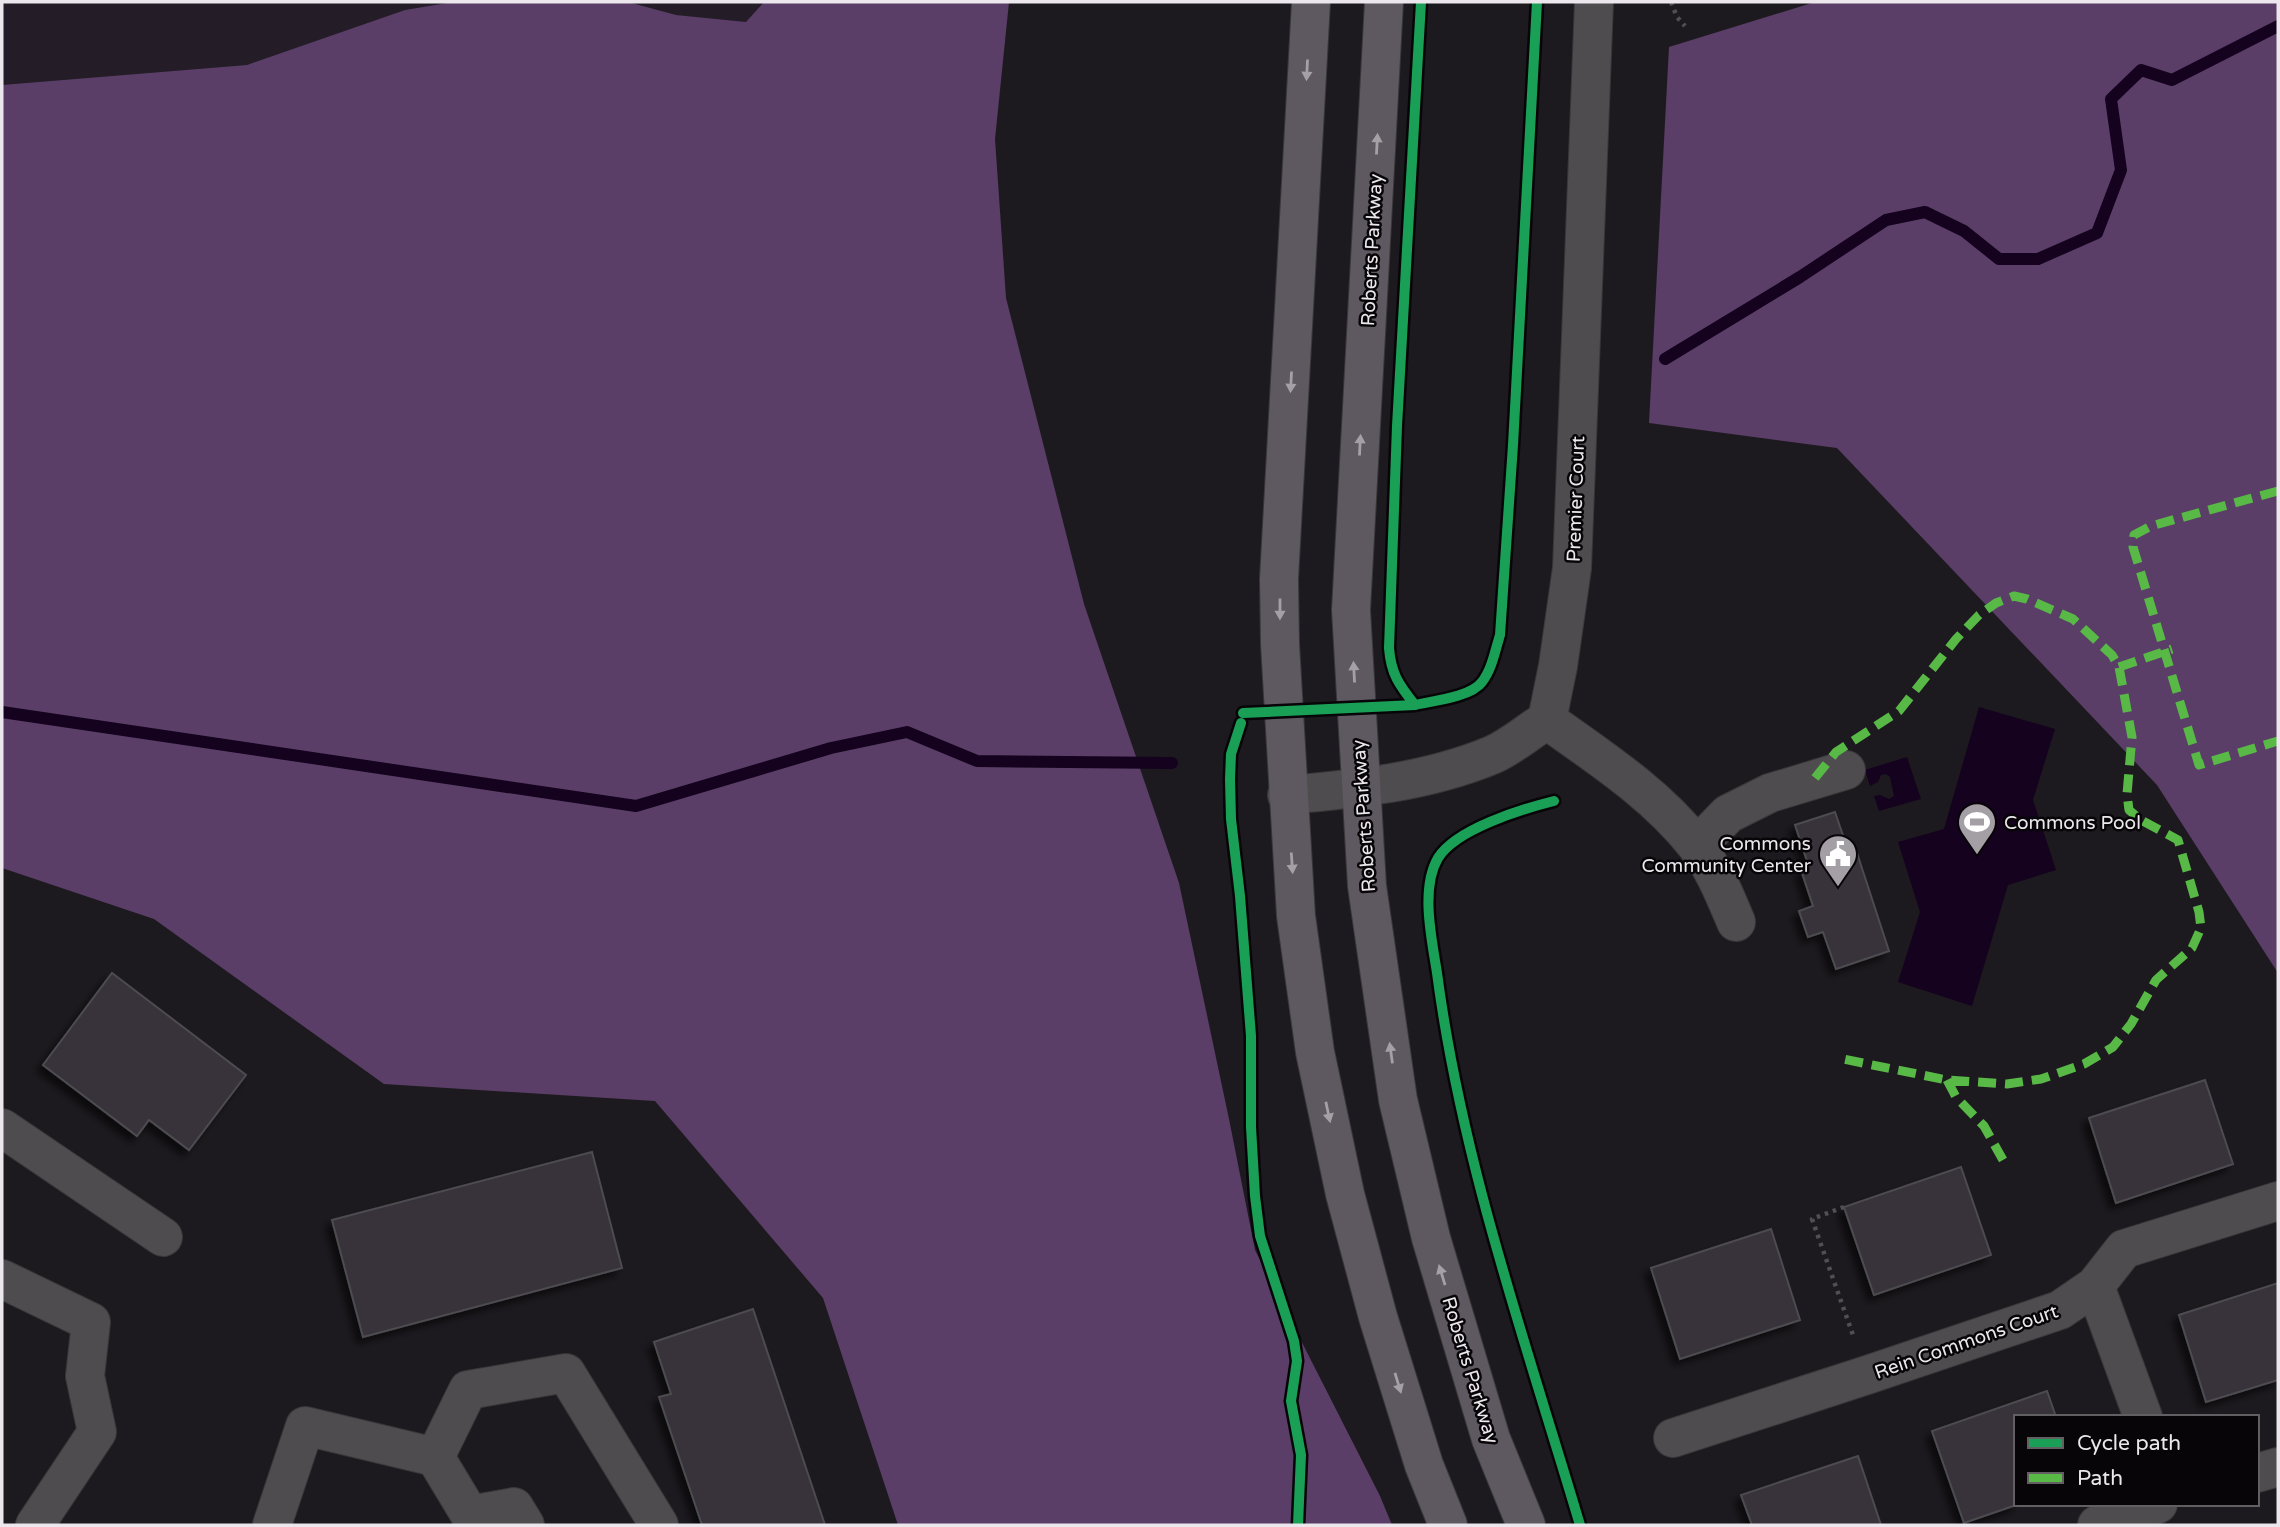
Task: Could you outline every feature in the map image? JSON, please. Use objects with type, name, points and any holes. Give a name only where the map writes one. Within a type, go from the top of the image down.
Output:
[{"type":"main road","points":[[1311,2],[1279,579],[1287,795],[1296,916],[1315,1052],[1345,1194],[1378,1318],[1416,1440],[1448,1525]]},
{"type":"main road","name":"Roberts Parkway","points":[[1384,2],[1351,610],[1367,886],[1398,1100],[1431,1238],[1491,1439],[1526,1525]]},
{"type":"street","name":"Premier Court","points":[[1547,720],[1572,568],[1599,3]]},
{"type":"street","points":[[1287,795],[1361,789],[1430,776],[1495,754],[1547,720],[1624,776],[1667,813],[1697,846],[1717,878],[1736,922]]},
{"type":"street","points":[[1697,846],[1728,814],[1770,793],[1846,770]]},
{"type":"street","points":[[2,1128],[163,1237]]},
{"type":"street","name":"Rein Commons Court","points":[[1673,1437],[2060,1310],[2095,1286],[2124,1249],[2278,1201]]},
{"type":"street","points":[[2,1279],[91,1322],[85,1376],[97,1432],[35,1525]]},
{"type":"street","points":[[2095,1286],[2142,1415]]},
{"type":"street","points":[[435,1457],[468,1390],[566,1373],[659,1525]]},
{"type":"street","points":[[272,1525],[305,1426],[435,1457],[470,1516],[514,1507],[525,1525]]},
{"type":"street","points":[[2259,1472],[2278,1467]]},
{"type":"street","points":[[2097,1525],[2152,1506]]},
{"type":"street","points":[[2176,1506],[2182,1525]]},
{"type":"path","points":[[1671,2],[1677,17],[1685,26]]},
{"type":"path","points":[[1844,1207],[1812,1219],[1867,1375]]},
{"type":"shaded area","points":[[2,2],[453,2],[405,10],[247,65],[2,85]]},
{"type":"shaded area","points":[[453,2],[628,2],[676,15],[746,22],[764,2],[1009,2],[995,139],[1006,298],[1084,604],[1179,883],[1255,1250],[1380,1496],[1392,1525],[898,1525],[823,1298],[655,1101],[384,1084],[154,919],[2,868],[2,85],[247,65],[405,10]]},
{"type":"shaded area","points":[[629,2],[764,2],[747,22],[676,15]]},
{"type":"shaded area","points":[[1815,2],[2278,2],[2278,973],[2157,785],[1837,448],[1649,423],[1669,47]]},
{"type":"shaded area","name":"Commons Pool","points":[[1979,707],[2055,729],[2033,800],[2056,870],[2008,885],[1972,1006],[1898,982],[1920,912],[1898,842],[1944,829]]},
{"type":"shaded area","points":[[1907,757],[1921,799],[1879,811],[1874,796],[1880,795],[1889,799],[1894,796],[1890,777],[1881,775],[1878,782],[1870,786],[1865,770]]},
{"type":"building","name":"Commons Community Center","points":[[1835,812],[1850,856],[1857,853],[1889,951],[1836,969],[1823,932],[1808,937],[1799,911],[1813,906],[1801,870],[1809,867],[1795,825]]},
{"type":"building","points":[[112,973],[246,1075],[189,1150],[149,1120],[137,1136],[43,1065]]},
{"type":"building","points":[[2205,1080],[2233,1164],[2116,1203],[2089,1118]]},
{"type":"building","points":[[592,1152],[622,1268],[363,1337],[332,1220]]},
{"type":"building","points":[[1961,1167],[1991,1255],[1874,1295],[1844,1207]]},
{"type":"building","points":[[1771,1229],[1800,1320],[1680,1359],[1651,1268]]},
{"type":"building","points":[[2278,1283],[2278,1380],[2206,1402],[2179,1315]]},
{"type":"building","points":[[753,1309],[825,1525],[702,1525],[659,1397],[671,1394],[654,1342]]},
{"type":"building","points":[[2047,1391],[2055,1415],[2014,1415],[2014,1506],[1964,1523],[1932,1431]]},
{"type":"building","points":[[1858,1456],[1881,1525],[1752,1525],[1741,1495]]},
{"type":"waterway","points":[[1665,359],[1800,277],[1886,220],[1925,212],[1964,231],[1999,259],[2038,259],[2097,233],[2121,170],[2111,99],[2141,70],[2172,80],[2278,26]]},
{"type":"waterway","points":[[2,712],[636,806],[831,748],[907,732],[977,761],[1172,763]]},
{"type":"marked path","points":[[2278,491],[2151,526],[2134,535],[2133,547],[2199,765],[2278,741]]},
{"type":"marked path","points":[[1815,778],[1836,752],[1899,711],[1956,639],[1979,615],[1996,603],[2014,596],[2027,599],[2073,619],[2112,655],[2119,667],[2132,737],[2127,794],[2129,810],[2141,820],[2178,840],[2199,912],[2201,928],[2192,948],[2156,980],[2131,1024],[2113,1047],[2084,1064],[2041,1079],[2007,1084],[1947,1080],[1843,1059]]},
{"type":"marked path","points":[[2119,667],[2172,649]]},
{"type":"marked path","points":[[1947,1080],[1956,1097],[1984,1126],[2003,1160]]},
{"type":"cycle path","points":[[1421,2],[1397,426],[1389,648],[1397,679],[1415,705],[1451,698],[1477,687],[1493,660],[1500,635],[1537,2]]},
{"type":"cycle path","points":[[1243,713],[1415,705]]},
{"type":"cycle path","points":[[1241,723],[1231,754],[1231,819],[1251,1036],[1251,1127],[1255,1196],[1260,1236],[1294,1341],[1297,1361],[1291,1401],[1301,1455],[1298,1525]]},
{"type":"cycle path","points":[[1554,801],[1491,822],[1459,838],[1438,858],[1428,899],[1448,1044],[1462,1114],[1498,1252],[1580,1525]]},
{"type":"place","name":"Commons Pool","points":[[1977,856]]},
{"type":"place","name":"Commons Community Center","points":[[1838,888]]}]
